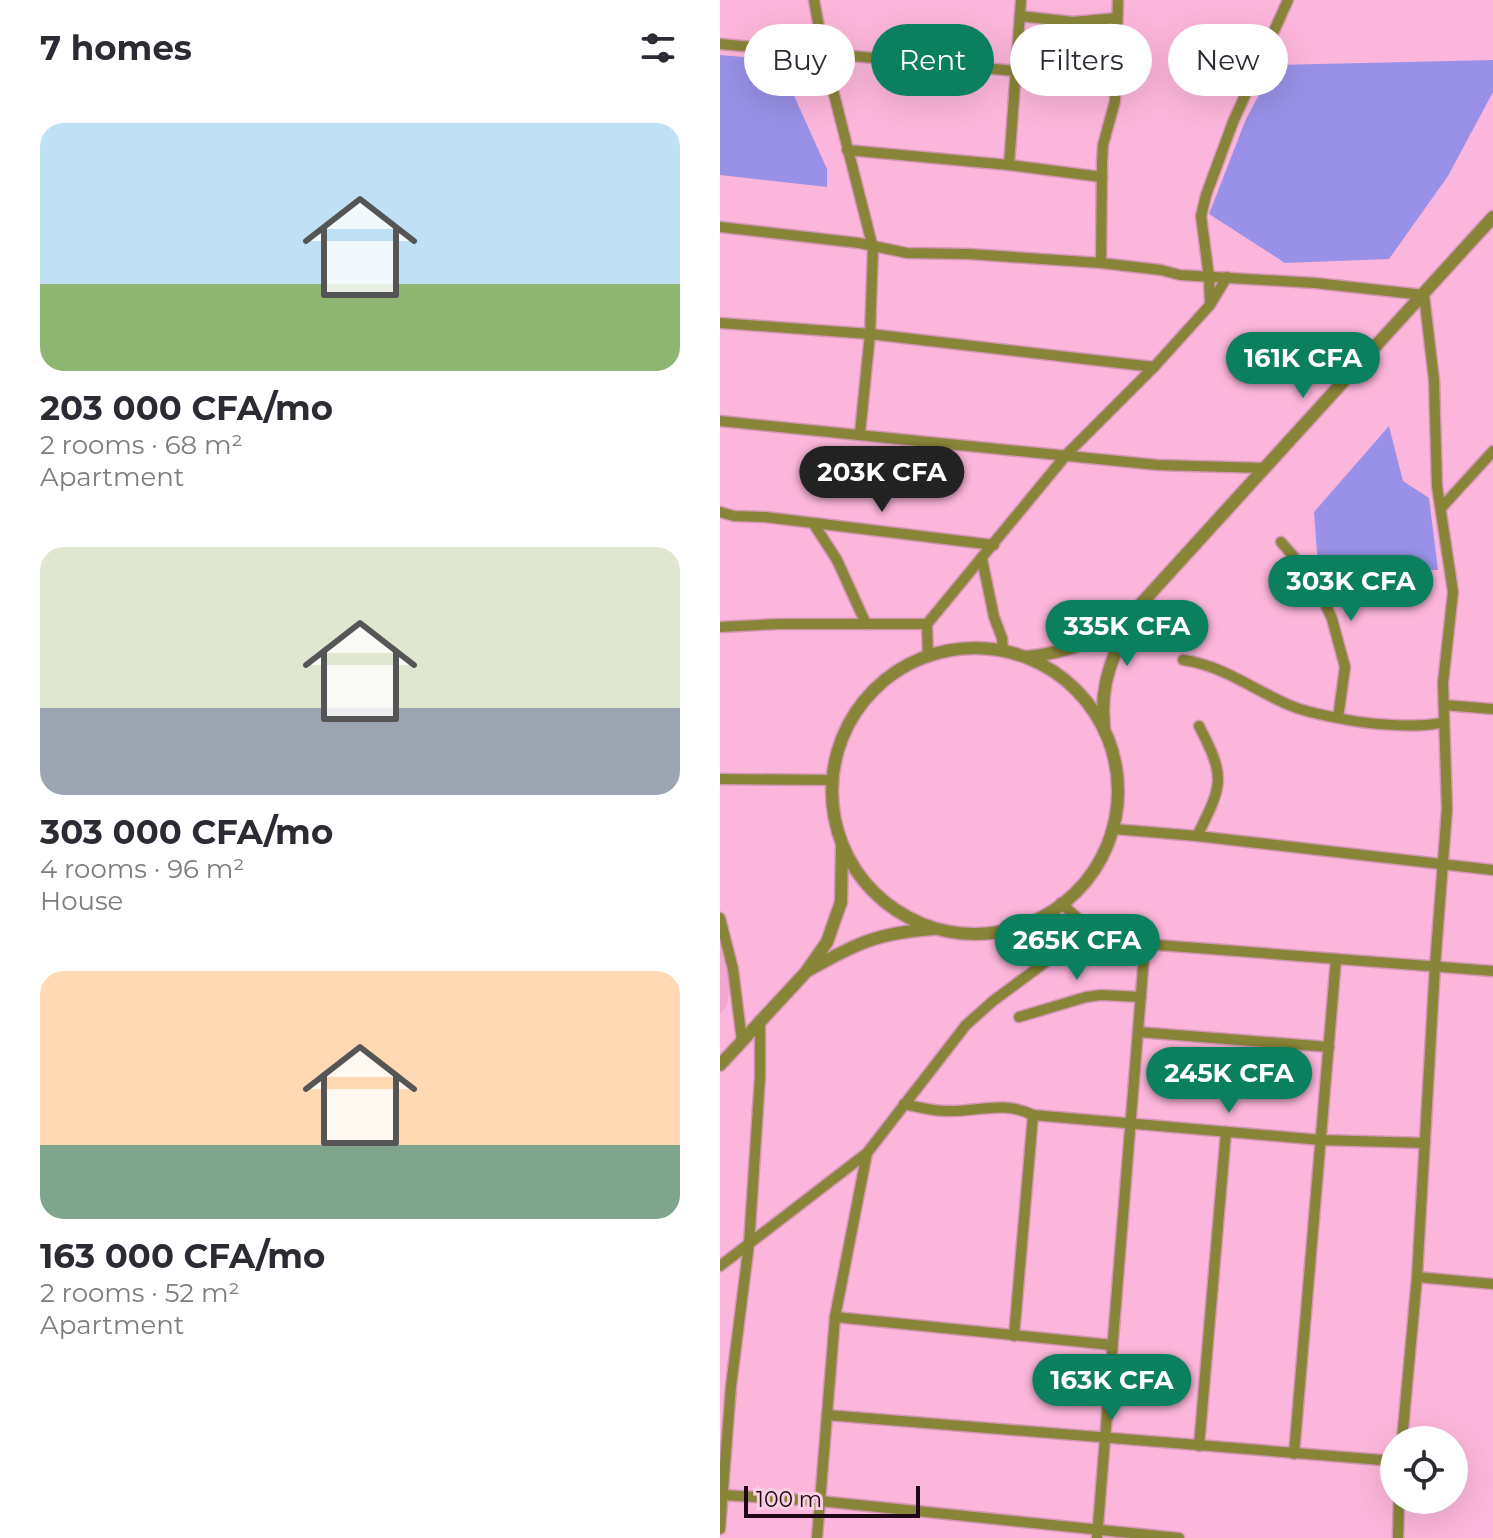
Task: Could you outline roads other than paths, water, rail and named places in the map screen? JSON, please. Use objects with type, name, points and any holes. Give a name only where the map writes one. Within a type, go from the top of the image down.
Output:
[{"type":"street","points":[[814,0],[818,24]]},
{"type":"street","points":[[1019,24],[1021,0]]},
{"type":"street","points":[[1101,263],[1103,145],[1115,101],[1118,0]]},
{"type":"street","points":[[1210,305],[1201,216],[1206,195],[1233,122],[1288,0]]},
{"type":"street","points":[[1020,16],[1073,22],[1117,18]]},
{"type":"street","points":[[720,44],[744,47]]},
{"type":"street","points":[[855,58],[1010,70]]},
{"type":"street","points":[[834,96],[866,210],[873,248],[870,334],[860,433]]},
{"type":"street","points":[[1009,165],[1014,96]]},
{"type":"street","points":[[847,150],[1102,177]]},
{"type":"street","points":[[1025,658],[1080,647],[1099,637],[1139,606],[1493,217]]},
{"type":"street","points":[[720,227],[859,243],[907,253],[1101,263],[1209,277],[1315,283],[1424,295]]},
{"type":"street","points":[[928,657],[927,624],[1067,454],[1154,367],[1210,305],[1227,277]]},
{"type":"street","points":[[1403,1426],[1417,1277],[1447,809],[1443,683],[1453,592],[1437,486],[1434,380],[1424,295]]},
{"type":"street","points":[[720,323],[870,334],[1154,367]]},
{"type":"street","points":[[720,421],[1158,465],[1264,468]]},
{"type":"street","points":[[1442,507],[1493,451]]},
{"type":"street","points":[[720,512],[994,545]]},
{"type":"street","points":[[813,523],[837,560],[866,624]]},
{"type":"street","points":[[1281,542],[1315,581],[1332,619],[1345,667],[1338,718]]},
{"type":"street","points":[[982,559],[1003,651]]},
{"type":"street","points":[[1104,729],[1102,695],[1105,676],[1139,606]]},
{"type":"street","points":[[720,627],[927,624]]},
{"type":"street","points":[[957,650],[1003,651],[1047,667],[1078,692],[1104,729],[1114,753],[1118,778],[1114,829],[1100,863],[1077,892],[1027,924],[980,934],[937,928],[910,918],[881,899],[857,872],[842,844],[833,812],[832,780],[839,748],[852,719],[871,693],[907,666],[957,650]]},
{"type":"street","points":[[1183,660],[1218,669],[1293,707],[1361,724],[1425,725],[1444,722]]},
{"type":"street","points":[[1444,705],[1493,709]]},
{"type":"street","points":[[1197,836],[1208,813],[1219,776],[1216,759],[1199,726]]},
{"type":"street","points":[[720,779],[832,780]]},
{"type":"street","points":[[1114,829],[1493,870]]},
{"type":"street","points":[[720,1065],[806,972],[827,942],[841,902],[842,844]]},
{"type":"street","points":[[1061,903],[1085,925],[1145,944],[1493,971]]},
{"type":"street","points":[[720,918],[736,984],[742,1041]]},
{"type":"street","points":[[720,1266],[867,1153],[966,1025],[1051,958],[1085,925]]},
{"type":"street","points":[[806,972],[857,943],[885,934],[937,928]]},
{"type":"street","points":[[1097,1534],[1145,944]]},
{"type":"street","points":[[1294,1454],[1336,959]]},
{"type":"street","points":[[1019,1017],[1086,997],[1141,997]]},
{"type":"street","points":[[720,1529],[725,1389],[749,1244],[760,1077],[760,1020]]},
{"type":"street","points":[[1138,1032],[1329,1047]]},
{"type":"street","points":[[904,1104],[949,1112],[1001,1106],[1019,1108],[1033,1115],[1226,1132],[1321,1140],[1425,1143]]},
{"type":"street","points":[[1014,1336],[1033,1115]]},
{"type":"street","points":[[1199,1446],[1226,1132]]},
{"type":"street","points":[[817,1538],[835,1317],[867,1153]]},
{"type":"street","points":[[1417,1277],[1493,1284]]},
{"type":"street","points":[[835,1317],[1112,1345]]},
{"type":"street","points":[[827,1415],[1380,1460]]},
{"type":"street","points":[[723,1495],[820,1501],[1097,1534],[1179,1538]]},
{"type":"street","points":[[1398,1538],[1399,1514]]}]
